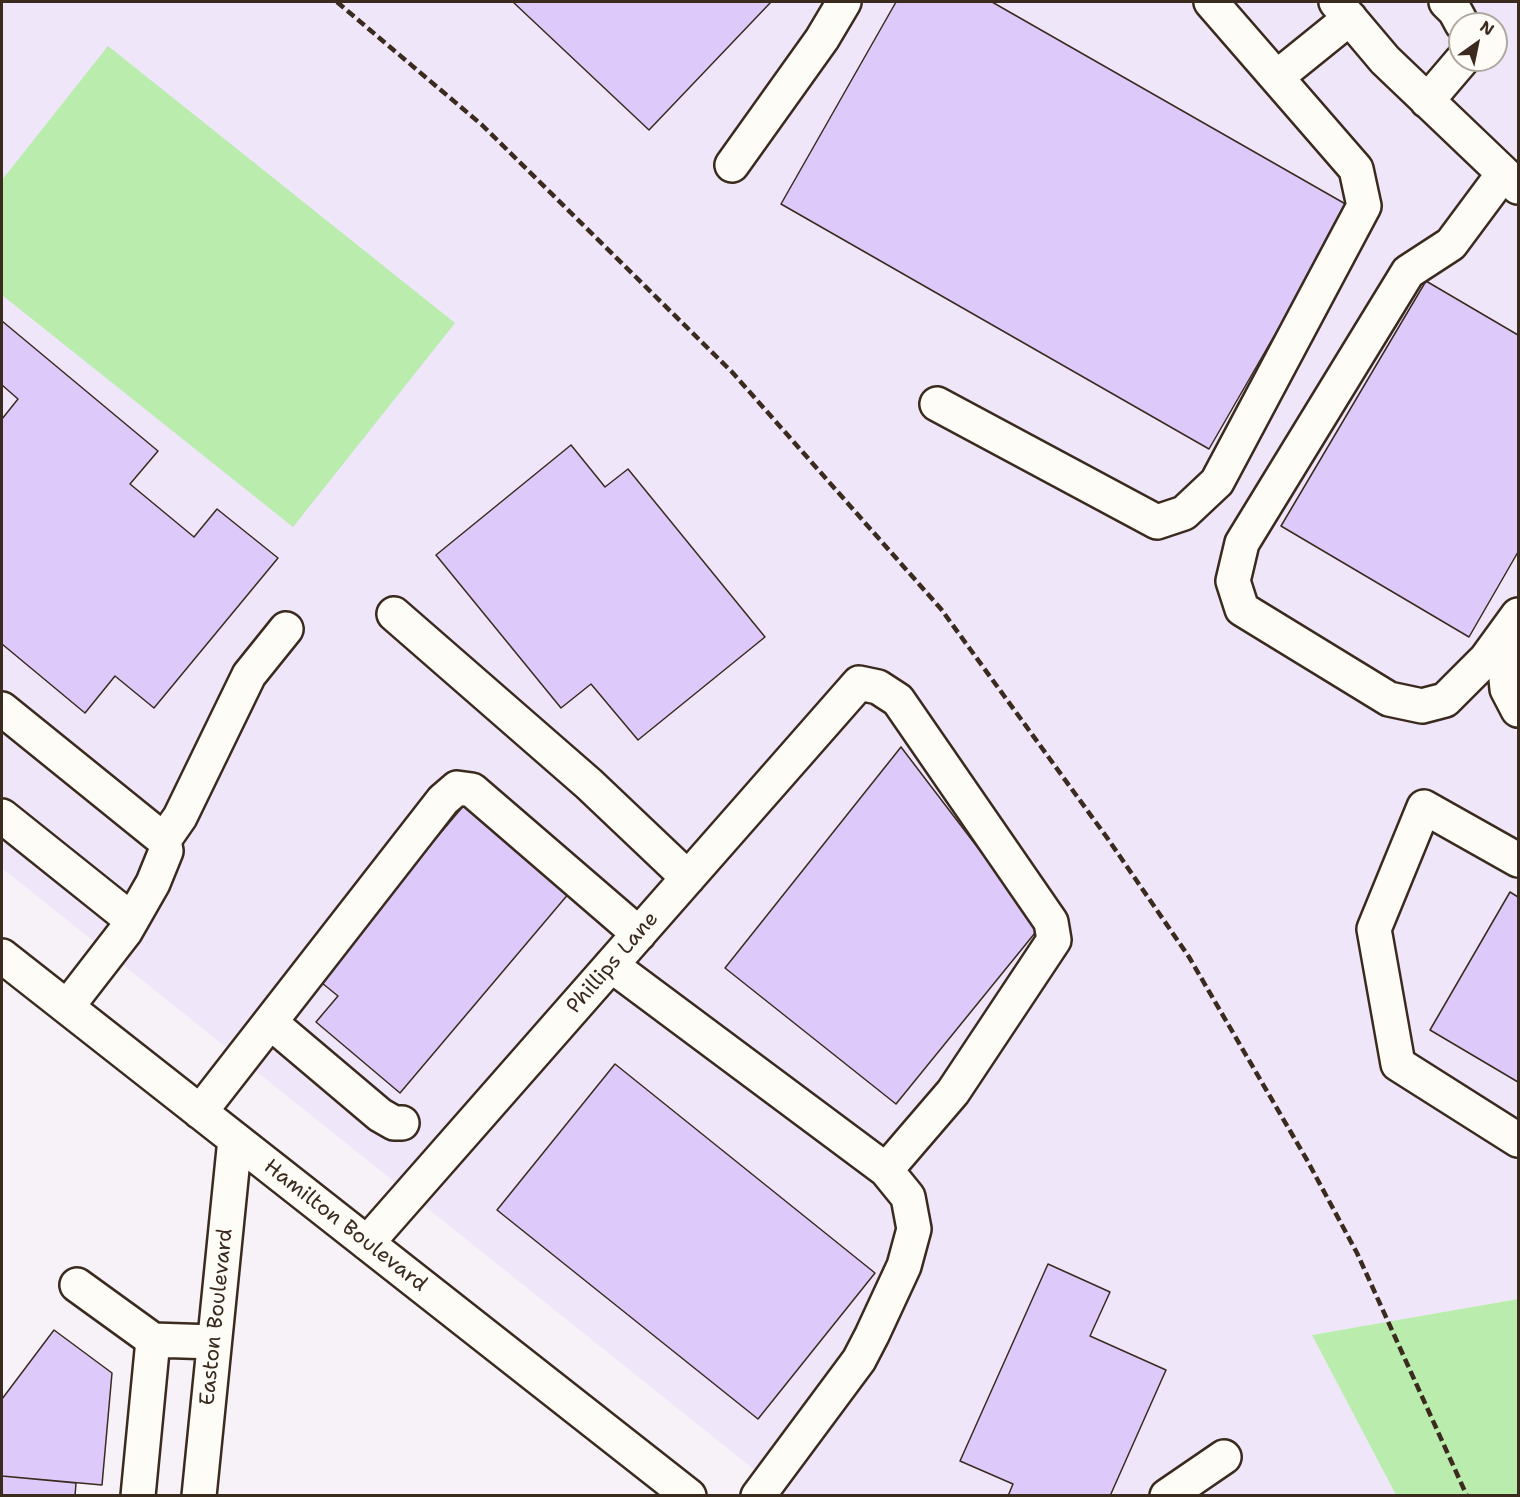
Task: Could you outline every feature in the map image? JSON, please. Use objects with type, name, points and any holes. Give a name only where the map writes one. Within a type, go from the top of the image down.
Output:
[{"type":"street","points":[[732,165],[822,39],[844,2]]},
{"type":"street","points":[[937,404],[1157,522],[1184,513],[1217,482],[1364,206],[1356,169],[1211,2]]},
{"type":"street","points":[[1277,77],[1343,10],[1385,60],[1511,181],[1451,244],[1408,272],[1242,543],[1233,581],[1242,609],[1389,699],[1422,706],[1445,700],[1486,659],[1516,620]]},
{"type":"street","points":[[1427,101],[1452,72]]},
{"type":"street","points":[[394,614],[589,784],[688,878]]},
{"type":"street","points":[[1516,620],[1505,668],[1507,689],[1518,710]]},
{"type":"street","points":[[67,1007],[132,920],[153,883],[165,846],[249,675],[286,629]]},
{"type":"street","name":"Phillips Lane","points":[[367,1243],[859,683],[878,687],[898,700],[1051,922],[1054,940],[953,1092],[886,1170]]},
{"type":"street","points":[[2,709],[165,846]]},
{"type":"street","points":[[200,1112],[443,800],[457,788],[472,790],[639,934]]},
{"type":"street","points":[[1518,860],[1424,807],[1374,929],[1398,1064],[1518,1140]]},
{"type":"street","points":[[2,816],[132,920]]},
{"type":"street","name":"Hamilton Boulevard","points":[[2,956],[689,1496]]},
{"type":"street","points":[[611,965],[886,1170],[908,1197],[914,1229],[904,1266],[891,1298],[859,1360],[758,1496]]},
{"type":"street","points":[[270,1022],[380,1114],[393,1123],[402,1124]]},
{"type":"street","name":"Easton Boulevard","points":[[199,1496],[235,1139]]},
{"type":"street","points":[[77,1285],[153,1340],[214,1342]]},
{"type":"street","points":[[138,1496],[153,1340]]},
{"type":"street","points":[[1167,1496],[1224,1457]]},
{"type":"shaded area","points":[[2,2],[1518,2],[1518,1299],[1312,1335],[1396,1495],[786,1495],[2,868]]},
{"type":"green space","points":[[108,46],[455,323],[293,527],[2,295],[2,180]]},
{"type":"green space","points":[[1518,1299],[1518,1495],[1396,1495],[1312,1335]]},
{"type":"building","points":[[513,2],[771,2],[649,130]]},
{"type":"building","points":[[896,2],[992,2],[1349,206],[1209,449],[781,204]]},
{"type":"building","points":[[1426,281],[1518,335],[1518,552],[1469,637],[1281,526]]},
{"type":"building","points":[[2,321],[158,451],[130,484],[194,537],[217,509],[278,558],[154,708],[115,676],[85,713],[2,644],[2,419],[18,399],[2,385]]},
{"type":"building","points":[[571,445],[605,487],[628,469],[765,637],[638,740],[591,684],[561,708],[436,555]]},
{"type":"building","points":[[901,747],[1039,928],[896,1104],[725,968]]},
{"type":"building","points":[[465,804],[570,892],[400,1093],[316,1022],[338,996],[317,979]]},
{"type":"building","points":[[1510,892],[1518,897],[1518,1082],[1430,1030]]},
{"type":"building","points":[[615,1064],[875,1273],[758,1419],[497,1210]]},
{"type":"building","points":[[1048,1264],[1110,1292],[1090,1336],[1166,1370],[1110,1496],[1008,1496],[1013,1484],[960,1461]]},
{"type":"building","points":[[54,1330],[112,1373],[102,1485],[2,1476],[2,1399]]},
{"type":"building","points":[[2,1476],[76,1483],[75,1496],[2,1496]]},
{"type":"railway","points":[[337,2],[482,125],[732,372],[941,609],[1108,839],[1189,957],[1307,1160],[1357,1253],[1467,1496]]}]
